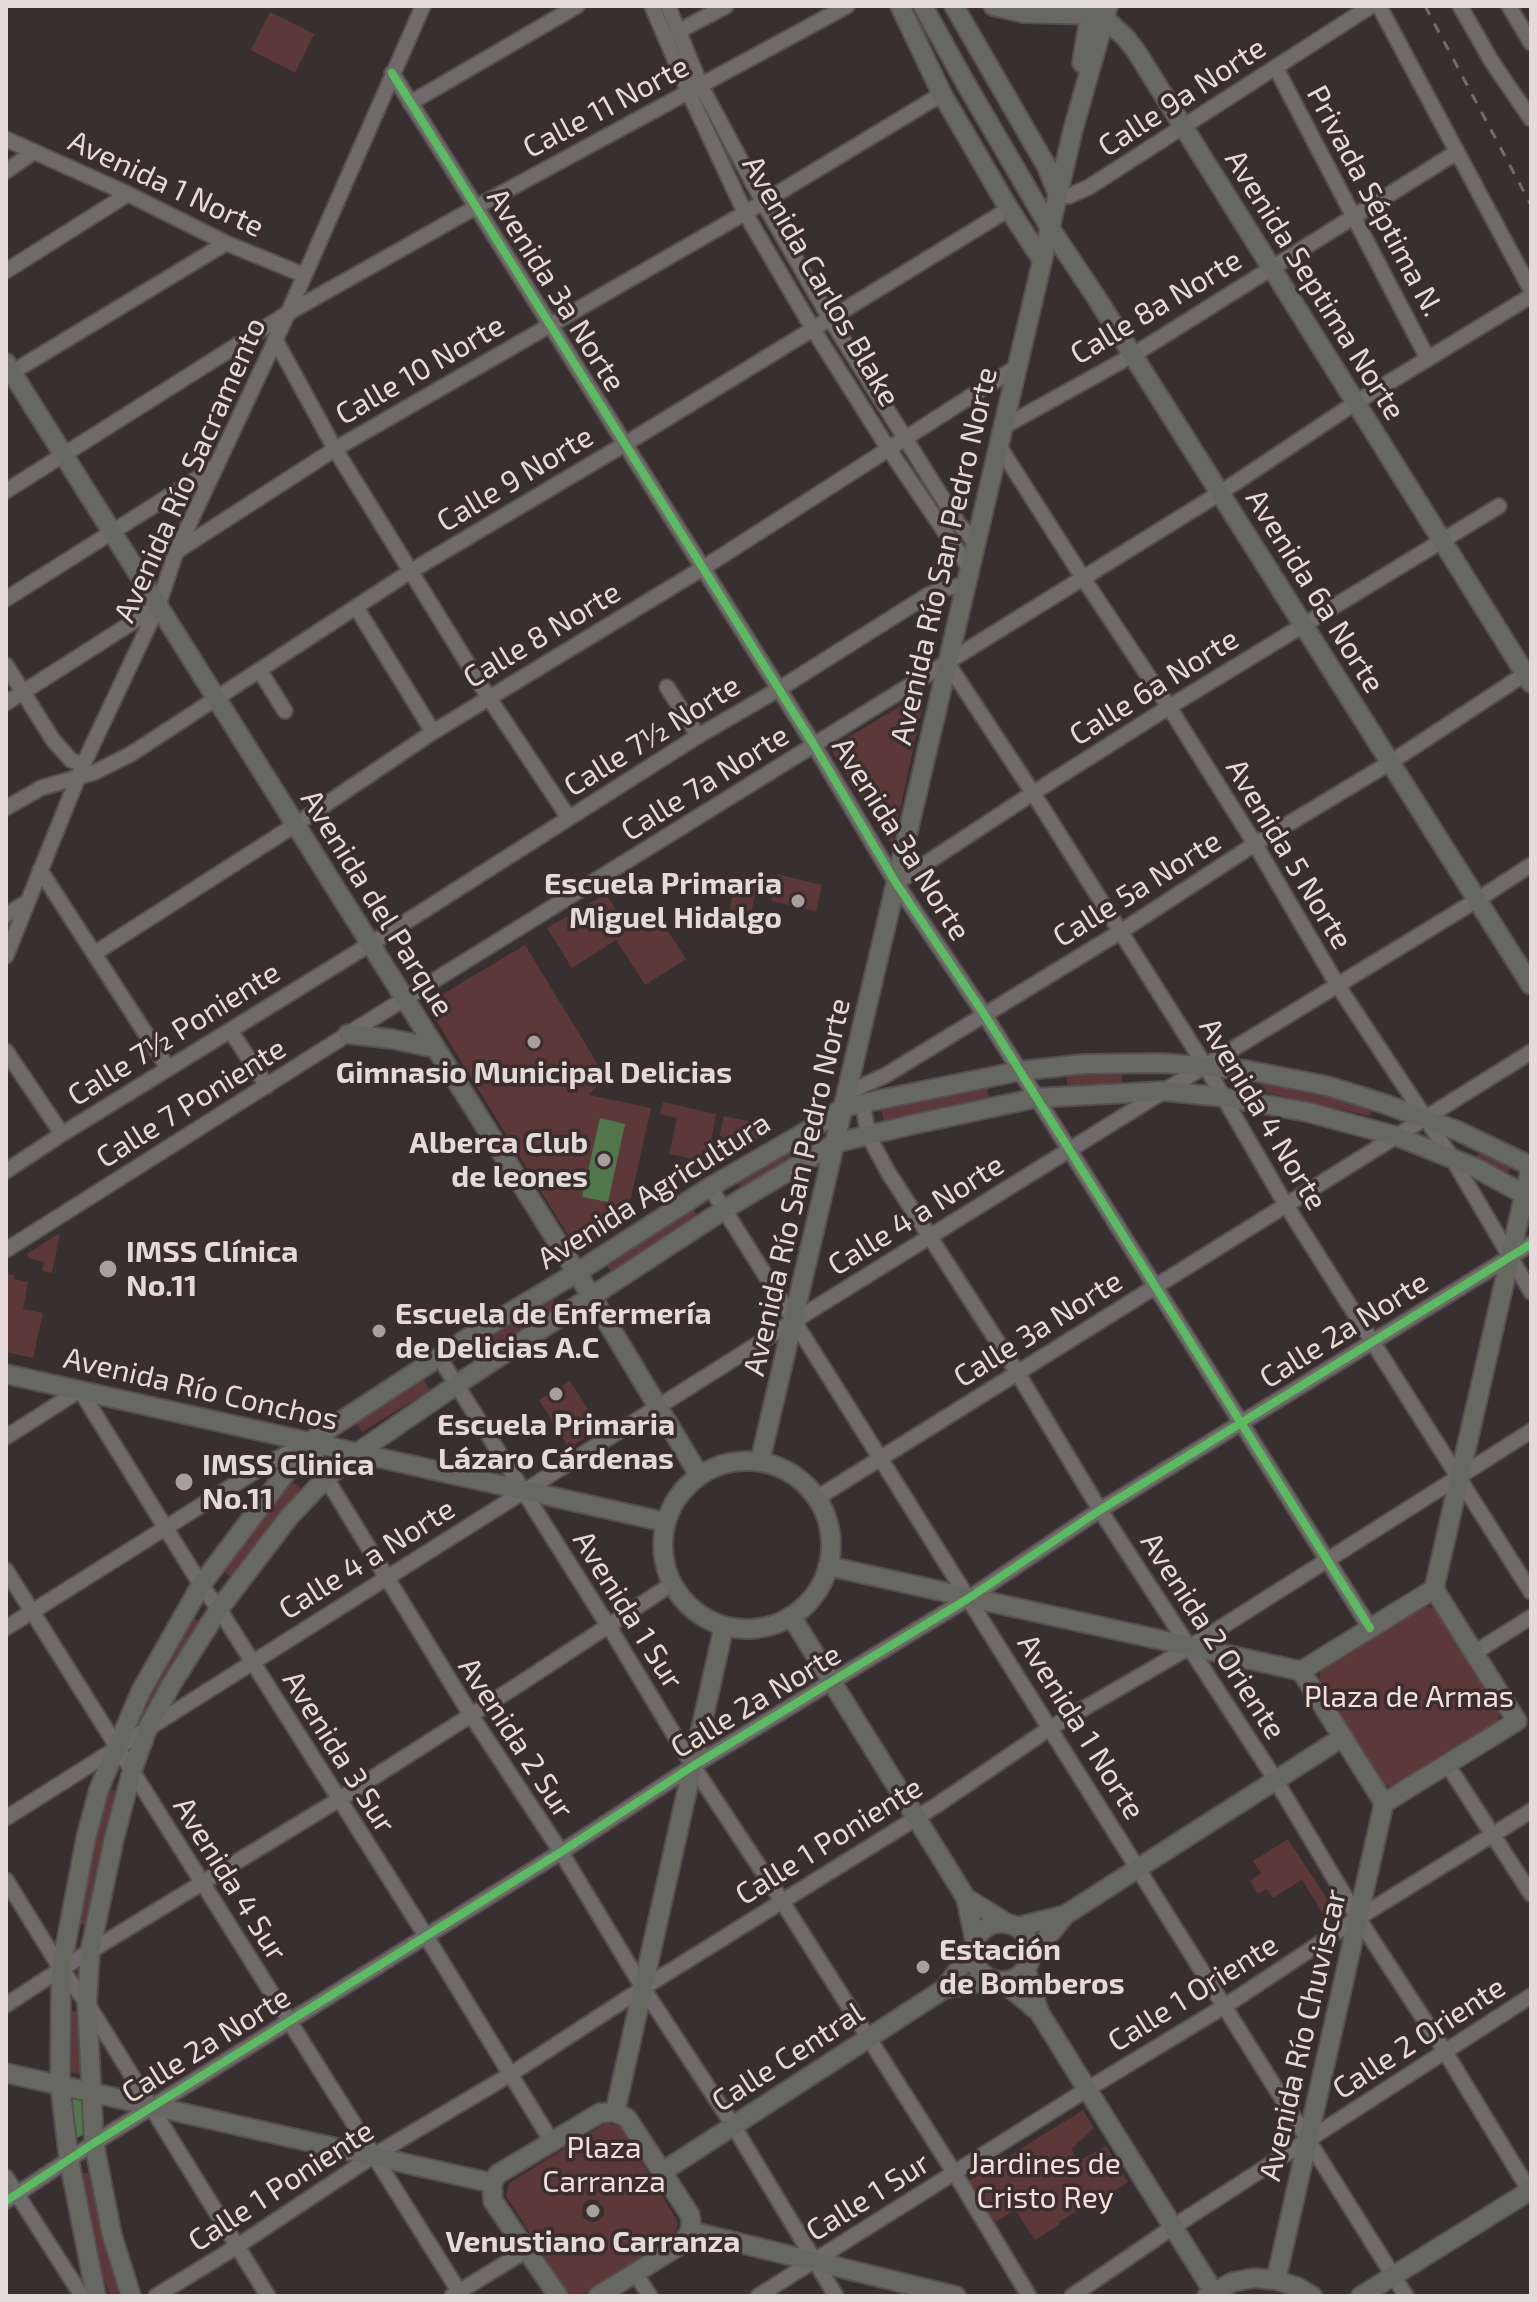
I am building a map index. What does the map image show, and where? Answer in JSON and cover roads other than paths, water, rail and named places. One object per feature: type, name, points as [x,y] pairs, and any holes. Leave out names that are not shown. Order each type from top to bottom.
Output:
[{"type":"main road","points":[[900,6],[942,94],[1042,260]]},
{"type":"main road","name":"Avenida 6a Norte","points":[[923,6],[1050,228],[1531,985]]},
{"type":"main road","points":[[954,6],[1047,167],[1057,195]]},
{"type":"main road","points":[[993,6],[1023,13],[1098,10]]},
{"type":"main road","name":"Avenida Río San Pedro Norte","points":[[760,1461],[835,1143],[851,1102],[896,883],[1073,130],[1098,10]]},
{"type":"main road","name":"Avenida Septima Norte","points":[[1098,10],[1136,51],[1529,676]]},
{"type":"main road","name":"Avenida del Parque","points":[[8,371],[64,455],[592,1297],[699,1475]]},
{"type":"main road","points":[[348,1034],[435,1048]]},
{"type":"main road","name":"Avenida Agricultura","points":[[96,2296],[69,2160],[60,2085],[61,1969],[86,1838],[99,1789],[141,1691],[201,1585],[309,1442],[710,1187],[821,1123],[851,1102],[1020,1071],[1084,1064],[1163,1063],[1246,1070],[1328,1086],[1424,1118],[1531,1166]]},
{"type":"main road","name":"Avenida Agricultura","points":[[131,2296],[112,2235],[94,2143],[87,2003],[90,1952],[132,1771],[148,1727],[219,1609],[289,1517],[326,1478],[357,1453],[725,1209],[835,1143],[1036,1098],[1164,1091],[1222,1097],[1307,1112],[1396,1136],[1497,1178],[1528,1196]]},
{"type":"main road","points":[[1301,1671],[1384,1803],[1447,1764],[1524,1723],[1474,1653],[1434,1589],[1510,1257],[1528,1196],[1531,1166]]},
{"type":"main road","name":"Avenida Río Conchos","points":[[6,1374],[665,1522]]},
{"type":"main road","points":[[760,1461],[782,1468],[802,1481],[817,1498],[827,1520],[831,1543],[828,1566],[820,1586],[808,1603],[791,1616],[770,1625],[747,1629],[724,1626],[694,1610],[672,1584],[663,1554],[665,1522],[684,1488],[699,1475],[718,1465],[760,1461]]},
{"type":"main road","points":[[828,1566],[1301,1671],[1434,1589]]},
{"type":"main road","points":[[791,1616],[966,1898],[978,1969],[1039,2012]]},
{"type":"main road","points":[[615,2112],[724,1626]]},
{"type":"main road","points":[[944,1989],[1012,1980],[1029,1963],[1065,1915],[1343,1737]]},
{"type":"main road","name":"Avenida Río Chuviscar","points":[[1276,2280],[1384,1803]]},
{"type":"main road","points":[[966,1898],[1012,1925],[1029,1939],[1029,1963],[1039,2012],[1173,2227],[1210,2294],[1233,2282],[1254,2278],[1276,2280],[1312,2296]]},
{"type":"main road","points":[[944,1989],[985,1929],[1000,1923],[1012,1925],[1065,1915]]},
{"type":"main road","name":"Calle Central","points":[[662,2172],[944,1989]]},
{"type":"main road","points":[[6,2073],[492,2183]]},
{"type":"main road","points":[[558,2296],[493,2201],[492,2183],[498,2174],[600,2113],[615,2112],[627,2118],[690,2215],[690,2231],[682,2244],[598,2296]]},
{"type":"main road","points":[[1361,2296],[1531,2191]]},
{"type":"main road","points":[[690,2231],[956,2296]]},
{"type":"street","name":"Avenida Río Sacramento","points":[[6,956],[81,771],[158,606],[176,552],[288,313],[423,6]]},
{"type":"street","points":[[410,103],[577,6]]},
{"type":"street","name":"Avenida Carlos Blake","points":[[652,6],[695,89],[830,319],[958,523],[976,543]]},
{"type":"street","name":"Avenida Carlos Blake","points":[[668,6],[695,89],[745,213],[813,329],[968,576]]},
{"type":"street","points":[[677,32],[726,6]]},
{"type":"street","name":"Calle 11 Norte","points":[[6,491],[288,313],[476,207],[847,6]]},
{"type":"street","name":"Calle 9a Norte","points":[[1057,195],[1069,196],[1089,187],[1371,6]]},
{"type":"street","points":[[1379,6],[1531,290]]},
{"type":"street","points":[[1460,6],[1492,62],[1531,119]]},
{"type":"street","points":[[1509,6],[1531,43]]},
{"type":"street","name":"Privada Séptima N.","points":[[1276,68],[1428,359]]},
{"type":"street","name":"Avenida 3a Norte","points":[[392,73],[814,745],[896,883],[984,1014],[1370,1628]]},
{"type":"street","name":"Calle 10 Norte","points":[[176,552],[335,449],[745,213],[942,94]]},
{"type":"street","name":"Avenida 1 Norte","points":[[6,139],[128,194],[226,243],[304,275]]},
{"type":"street","points":[[6,171],[34,152]]},
{"type":"street","name":"Calle 8a Norte","points":[[1003,427],[1133,355],[1457,152]]},
{"type":"street","points":[[6,271],[128,194]]},
{"type":"street","name":"Calle 9 Norte","points":[[6,808],[41,788],[81,771],[95,772],[131,754],[411,571],[1009,209]]},
{"type":"street","points":[[8,371],[226,243]]},
{"type":"street","name":"Calle 7a Norte","points":[[405,1000],[948,664],[1220,493],[1355,403],[1531,296]]},
{"type":"street","points":[[275,339],[335,449],[489,698],[569,818]]},
{"type":"street","name":"Calle 8 Norte","points":[[95,953],[433,732],[703,568],[1018,366]]},
{"type":"street","name":"Avenida 5 Norte","points":[[999,446],[1169,707],[1255,844],[1338,986],[1452,1158],[1531,1292]]},
{"type":"street","points":[[6,599],[215,467]]},
{"type":"street","name":"Calle 6a Norte","points":[[896,883],[1169,707],[1499,506]]},
{"type":"street","name":"Calle 7½ Norte","points":[[370,944],[698,736],[928,595],[968,576]]},
{"type":"street","points":[[6,703],[158,606]]},
{"type":"street","points":[[356,607],[433,732]]},
{"type":"street","name":"Avenida 4 Norte","points":[[948,664],[1206,1067],[1286,1205],[1531,1592]]},
{"type":"street","points":[[6,665],[63,753],[81,771]]},
{"type":"street","points":[[260,671],[285,711]]},
{"type":"street","name":"Calle 5a Norte","points":[[851,1102],[886,1075],[1529,676]]},
{"type":"street","points":[[667,687],[698,736]]},
{"type":"street","name":"Calle 4 a Norte","points":[[6,1818],[794,1321],[1531,865]]},
{"type":"street","points":[[40,870],[168,1068]]},
{"type":"street","points":[[6,915],[27,902]]},
{"type":"street","name":"Calle 7½ Poniente","points":[[6,1171],[370,944]]},
{"type":"street","name":"Calle 7 Poniente","points":[[6,1250],[405,1000]]},
{"type":"street","points":[[230,1030],[267,1086]]},
{"type":"street","points":[[6,1051],[62,1134]]},
{"type":"street","name":"Calle 3a Norte","points":[[817,1498],[1531,1052]]},
{"type":"street","name":"Avenida 2 Oriente","points":[[851,1102],[888,1172],[1017,1372],[1100,1510],[1275,1779],[1358,1918],[1531,2191]]},
{"type":"street","name":"Avenida 1 Norte","points":[[710,1187],[1406,2296]]},
{"type":"street","name":"Calle 2a Norte","points":[[11,2197],[693,1766],[969,1598],[1100,1510],[1531,1244]]},
{"type":"street","name":"Avenida 1 Sur","points":[[439,1357],[693,1766],[781,1900],[1029,2296]]},
{"type":"street","points":[[6,1437],[80,1390]]},
{"type":"street","name":"Avenida 3 Sur","points":[[80,1390],[426,1936],[552,2142]]},
{"type":"street","name":"Calle 1 Poniente","points":[[156,2296],[373,2156],[511,2074],[781,1900],[916,1818],[1050,1728],[1190,1647],[1531,1431]]},
{"type":"street","points":[[6,1628],[267,1464],[309,1442]]},
{"type":"street","name":"Avenida 2 Sur","points":[[309,1442],[326,1478],[471,1715],[733,2125],[836,2296]]},
{"type":"street","name":"Avenida 4 Sur","points":[[6,1570],[458,2294]]},
{"type":"street","points":[[6,2005],[338,1800],[672,1584]]},
{"type":"street","points":[[1474,1653],[1531,1617]]},
{"type":"street","points":[[1447,1764],[1531,1894]]},
{"type":"street","name":"Calle 1 Oriente","points":[[1086,2090],[1225,2006],[1358,1918],[1531,1811]]},
{"type":"street","points":[[6,1880],[61,1969],[87,2003],[268,2296]]},
{"type":"street","name":"Calle 2 Oriente","points":[[1072,2296],[1173,2227],[1531,1996]]},
{"type":"street","name":"Calle 1 Sur","points":[[758,2296],[1086,2090]]},
{"type":"street","points":[[6,2177],[11,2197],[82,2296]]},
{"type":"street","points":[[458,2294],[527,2250]]},
{"type":"street","points":[[635,2273],[650,2296]]},
{"type":"railway","points":[[1425,6],[1531,205]]},
{"type":"place","name":"Escuela Primaria Miguel Hidalgo","points":[[798,901]]},
{"type":"place","name":"Gimnasio Municipal Delicias","points":[[534,1042]]},
{"type":"place","name":"Alberca Club de leones","points":[[604,1160]]},
{"type":"place","name":"IMSS Clínica No.11","points":[[108,1269]]},
{"type":"place","name":"Escuela de Enfermería de Delicias A.C","points":[[379,1331]]},
{"type":"place","name":"Escuela Primaria Lázaro Cárdenas","points":[[556,1394]]},
{"type":"place","name":"IMSS Clinica No.11","points":[[184,1482]]},
{"type":"place","name":"Estación de Bomberos","points":[[923,1967]]},
{"type":"place","name":"Venustiano Carranza","points":[[593,2211]]},
{"type":"park label","name":"Plaza de Armas","points":[[1409,1697]]},
{"type":"park label","name":"Plaza Carranza","points":[[604,2165]]},
{"type":"park label","name":"Jardines de Cristo Rey","points":[[1045,2181]]}]
